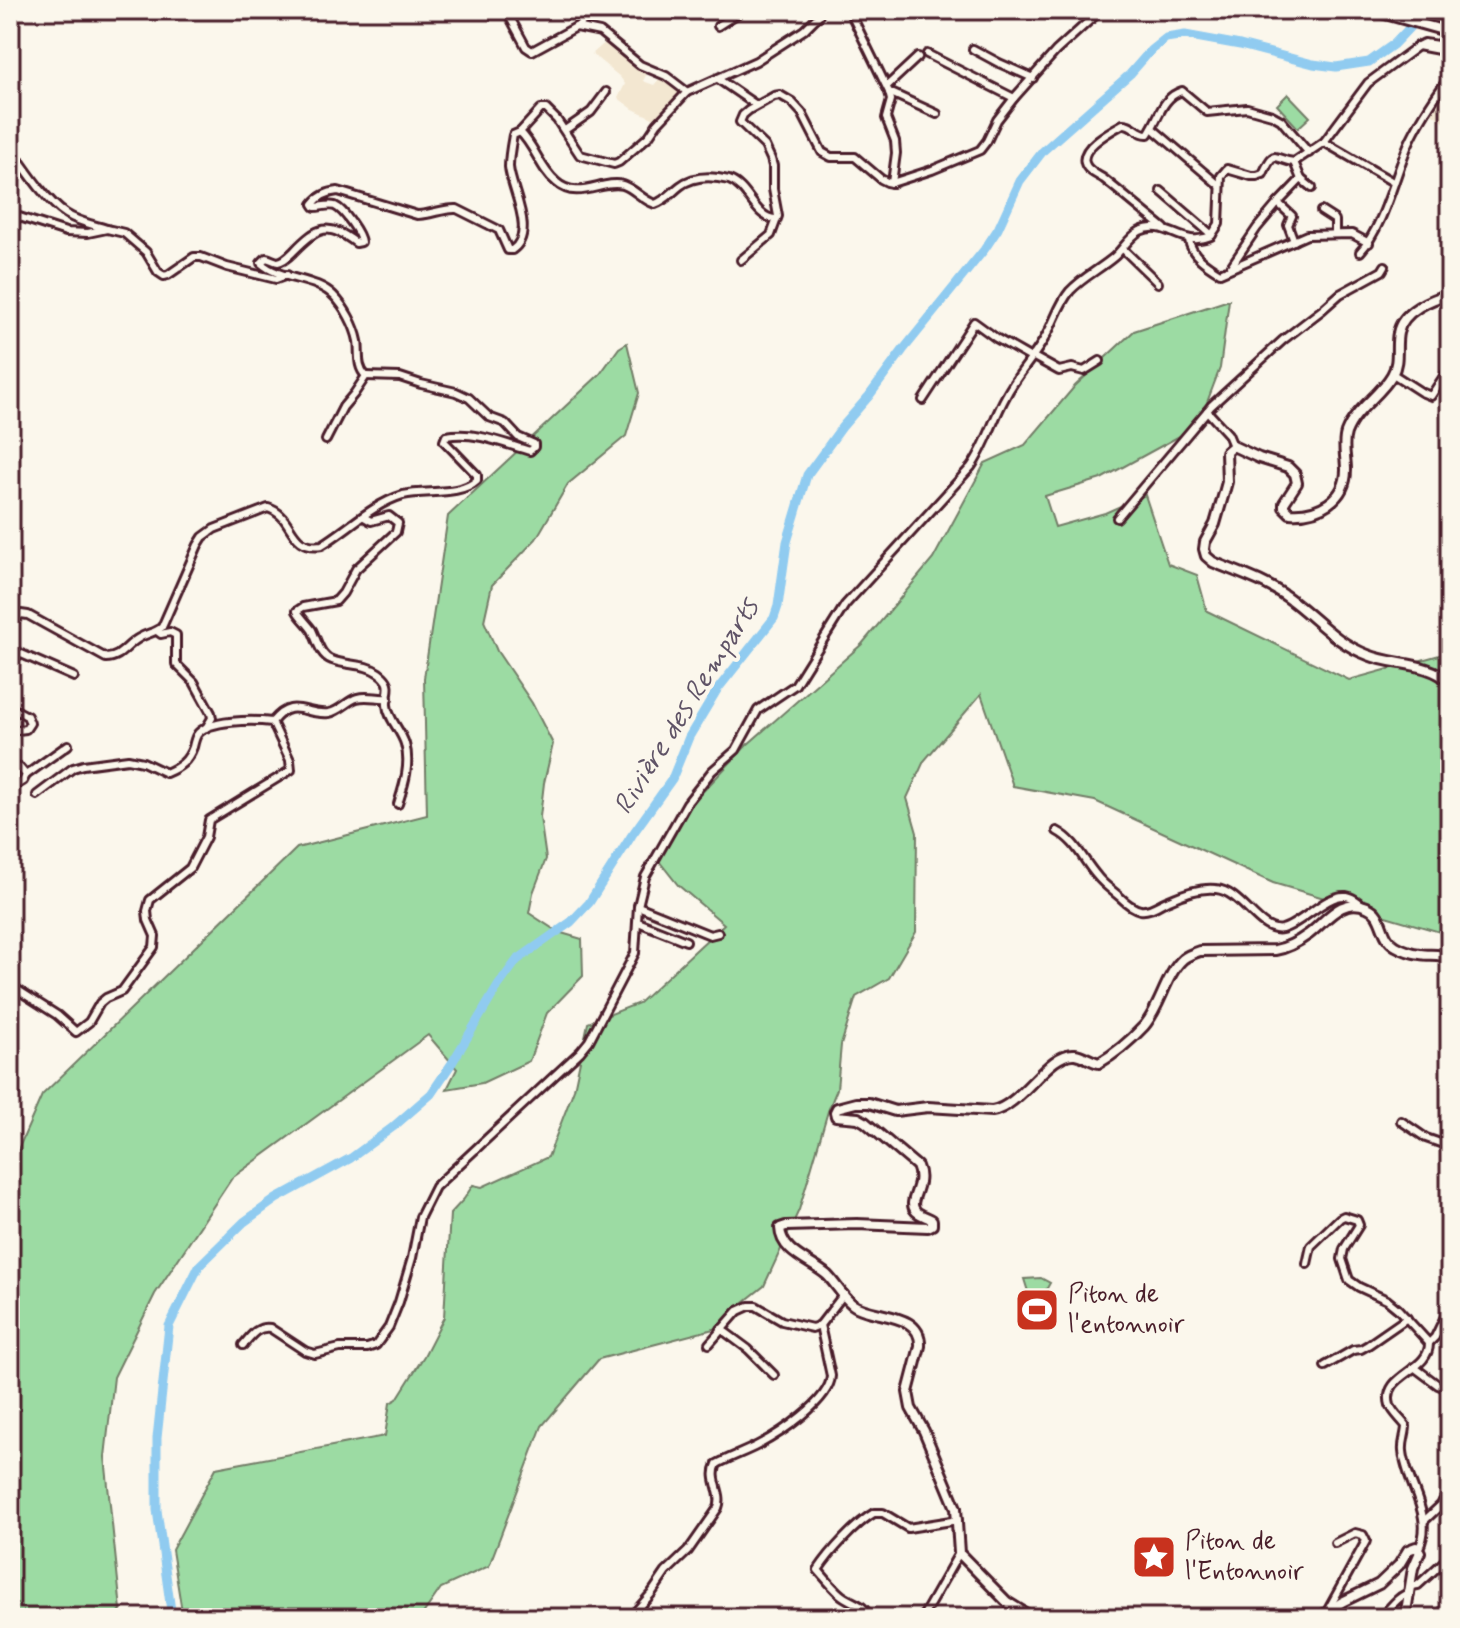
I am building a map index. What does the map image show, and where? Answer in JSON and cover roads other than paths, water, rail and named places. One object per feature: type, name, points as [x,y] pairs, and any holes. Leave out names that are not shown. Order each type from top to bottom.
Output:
[{"type":"main road","points":[[1371,10],[1449,33]]},
{"type":"main road","points":[[1450,294],[1423,305],[1404,319],[1398,333],[1393,374],[1356,416],[1344,438],[1345,480],[1342,491],[1329,504],[1290,513],[1284,503],[1297,483],[1295,474],[1288,467],[1233,446],[1226,452],[1227,482],[1223,500],[1204,549],[1213,562],[1286,596],[1330,634],[1360,652],[1371,657],[1415,664],[1434,671],[1450,682]]},
{"type":"main road","points":[[1033,1618],[1007,1602],[959,1553],[956,1508],[909,1400],[908,1392],[921,1338],[917,1330],[902,1321],[852,1304],[827,1275],[800,1258],[781,1237],[780,1228],[786,1226],[932,1225],[932,1220],[915,1211],[913,1206],[921,1181],[917,1166],[865,1122],[858,1118],[836,1116],[837,1108],[869,1103],[895,1111],[928,1107],[1001,1110],[1065,1056],[1075,1054],[1099,1063],[1108,1058],[1144,1026],[1175,969],[1190,954],[1285,948],[1308,934],[1338,908],[1350,903],[1369,907],[1377,913],[1385,935],[1396,946],[1410,952],[1450,959]]},
{"type":"main road","points":[[1322,1615],[1379,1584],[1399,1565],[1408,1550],[1419,1548],[1405,1618]]},
{"type":"street","points":[[506,10],[526,47],[532,51],[576,27],[598,10]]},
{"type":"street","points":[[718,26],[743,10]]},
{"type":"street","points":[[849,10],[891,100],[886,118],[895,141],[892,183]]},
{"type":"street","points":[[741,260],[771,235],[778,216],[771,159],[765,146],[740,122],[743,115],[756,105],[774,96],[786,98],[806,118],[822,152],[831,157],[855,157],[881,179],[892,183],[947,165],[980,150],[1014,98],[1056,51],[1101,10]]},
{"type":"street","points":[[10,625],[21,614],[28,615],[106,658],[113,658],[139,637],[162,627],[198,545],[214,529],[268,508],[283,516],[295,538],[312,547],[322,545],[379,506],[403,495],[474,484],[477,475],[444,441],[446,436],[456,434],[492,438],[530,451],[534,444],[518,437],[505,423],[489,417],[469,398],[456,392],[400,377],[366,376],[359,366],[358,340],[350,320],[332,294],[261,263],[266,258],[277,262],[286,259],[308,237],[323,230],[337,230],[356,243],[361,242],[357,230],[335,206],[315,207],[313,204],[331,191],[417,215],[457,209],[499,230],[508,250],[516,247],[523,232],[509,167],[513,135],[520,132],[541,109],[546,109],[557,120],[580,155],[614,164],[649,136],[687,92],[756,61],[804,30],[819,15]]},
{"type":"street","points":[[576,27],[600,32],[640,65],[666,76],[687,92]]},
{"type":"street","points":[[1309,153],[1276,116],[1240,108],[1207,112],[1182,91],[1164,103],[1148,134],[1128,124],[1120,125],[1093,144],[1085,157],[1085,165],[1166,229],[1189,240],[1204,239],[1212,235],[1219,224],[1221,176],[1227,169],[1257,176],[1263,174],[1272,157],[1290,163],[1309,153],[1324,142],[1364,87],[1418,46],[1424,43],[1438,45],[1449,33]]},
{"type":"street","points":[[973,49],[1033,78]]},
{"type":"street","points":[[927,54],[1014,98]]},
{"type":"street","points":[[888,89],[918,57]]},
{"type":"street","points":[[1360,252],[1369,243],[1418,124],[1450,76]]},
{"type":"street","points":[[718,79],[756,105]]},
{"type":"street","points":[[888,89],[937,114]]},
{"type":"street","points":[[565,130],[591,112],[606,92]]},
{"type":"street","points":[[1152,128],[1220,186]]},
{"type":"street","points":[[520,132],[546,171],[561,186],[585,190],[623,185],[655,204],[690,180],[701,177],[723,179],[735,183],[766,217],[775,219]]},
{"type":"street","points":[[1324,142],[1393,182]]},
{"type":"street","points":[[10,147],[64,213],[124,233],[146,252],[164,276],[194,257],[276,279],[287,275]]},
{"type":"street","points":[[1294,162],[1301,179],[1312,188]]},
{"type":"street","points":[[1229,269],[1257,228],[1301,179]]},
{"type":"street","points":[[1161,191],[1212,235]]},
{"type":"street","points":[[1278,203],[1292,216],[1288,225],[1294,241]]},
{"type":"street","points":[[1321,211],[1335,220],[1335,233]]},
{"type":"street","points":[[10,214],[66,232],[88,233],[107,229]]},
{"type":"street","points":[[243,1345],[264,1327],[315,1354],[376,1345],[389,1327],[399,1302],[420,1217],[435,1187],[589,1041],[635,953],[638,906],[645,877],[687,803],[712,771],[736,750],[758,710],[795,685],[845,605],[971,467],[979,456],[1005,396],[1047,334],[1062,302],[1071,291],[1141,231],[1166,229]]},
{"type":"street","points":[[1189,240],[1191,250],[1220,273],[1307,235],[1357,235],[1369,243]]},
{"type":"street","points":[[1123,249],[1158,283]]},
{"type":"street","points":[[1117,518],[1222,395],[1344,291],[1382,271],[1385,266]]},
{"type":"street","points":[[923,400],[974,322],[996,338],[1059,371],[1072,368],[1084,371],[1100,361]]},
{"type":"street","points":[[1393,374],[1412,388],[1431,396],[1450,367]]},
{"type":"street","points":[[326,440],[343,407],[366,376]]},
{"type":"street","points":[[1207,411],[1228,434],[1233,446]]},
{"type":"street","points":[[364,517],[371,521],[389,516],[396,520],[398,528],[382,547],[356,569],[336,601],[299,608],[297,611],[326,657],[377,671],[390,686],[387,702],[405,744],[406,756],[406,778],[398,804]]},
{"type":"street","points":[[157,631],[176,635],[176,664],[194,682],[211,713],[212,718],[206,728]]},
{"type":"street","points":[[10,649],[74,677]]},
{"type":"street","points":[[37,795],[73,768],[83,765],[128,759],[166,773],[187,759],[201,730],[227,722],[272,722],[287,710],[328,713],[356,698],[388,698]]},
{"type":"street","points":[[10,707],[30,719],[26,729],[10,731]]},
{"type":"street","points":[[10,985],[57,1015],[76,1032],[89,1022],[100,1003],[122,991],[155,943],[148,920],[150,900],[190,868],[206,837],[209,820],[291,770],[290,760],[272,722]]},
{"type":"street","points":[[10,789],[68,745]]},
{"type":"street","points":[[10,766],[20,768],[26,775]]},
{"type":"street","points":[[1057,831],[1077,847],[1098,878],[1126,903],[1139,910],[1147,910],[1199,890],[1217,889],[1240,901],[1267,928],[1273,930],[1296,924],[1344,895],[1362,905]]},
{"type":"street","points":[[638,906],[710,935],[718,933]]},
{"type":"street","points":[[638,922],[686,941]]},
{"type":"street","points":[[1401,1121],[1450,1149]]},
{"type":"street","points":[[1307,1264],[1313,1243],[1340,1218],[1344,1216],[1357,1220],[1359,1225],[1344,1249],[1342,1259],[1349,1280],[1387,1300],[1429,1343],[1426,1357],[1394,1383],[1389,1402],[1406,1426],[1403,1451],[1406,1467],[1425,1520],[1419,1548]]},
{"type":"street","points":[[709,1344],[738,1311],[749,1306],[756,1306],[782,1321],[812,1328],[820,1325],[844,1294]]},
{"type":"street","points":[[1429,1343],[1450,1306]]},
{"type":"street","points":[[1325,1366],[1368,1345],[1407,1318]]},
{"type":"street","points":[[630,1618],[666,1572],[688,1551],[718,1508],[719,1496],[713,1476],[717,1464],[774,1436],[823,1395],[831,1376],[820,1325]]},
{"type":"street","points":[[721,1329],[748,1349],[774,1375]]},
{"type":"street","points":[[1414,1367],[1450,1390]]},
{"type":"street","points":[[1425,1520],[1441,1505],[1450,1486]]},
{"type":"street","points":[[868,1618],[866,1609],[842,1596],[818,1570],[823,1563],[874,1513],[883,1513],[908,1528],[958,1520]]},
{"type":"street","points":[[1322,1615],[1366,1541],[1363,1535],[1355,1533],[1335,1543]]},
{"type":"street","points":[[922,1618],[959,1553]]},
{"type":"street","points":[[1380,1618],[1400,1597],[1450,1556]]},
{"type":"waterway","points":[[10,14],[13,10]]},
{"type":"waterway","name":"Rivière des Remparts","points":[[172,1618],[157,1510],[157,1438],[169,1326],[199,1266],[244,1222],[276,1199],[351,1158],[431,1094],[517,960],[571,922],[589,903],[672,779],[689,737],[717,690],[774,618],[787,542],[807,475],[984,250],[998,229],[1020,181],[1043,151],[1166,38],[1185,35],[1336,67],[1369,62],[1394,44],[1423,10]]},
{"type":"place","name":"Piton de l'entonnoir","points":[[1037,1310]]},
{"type":"place","name":"Piton de l'Entonnoir","points":[[1154,1557]]}]
